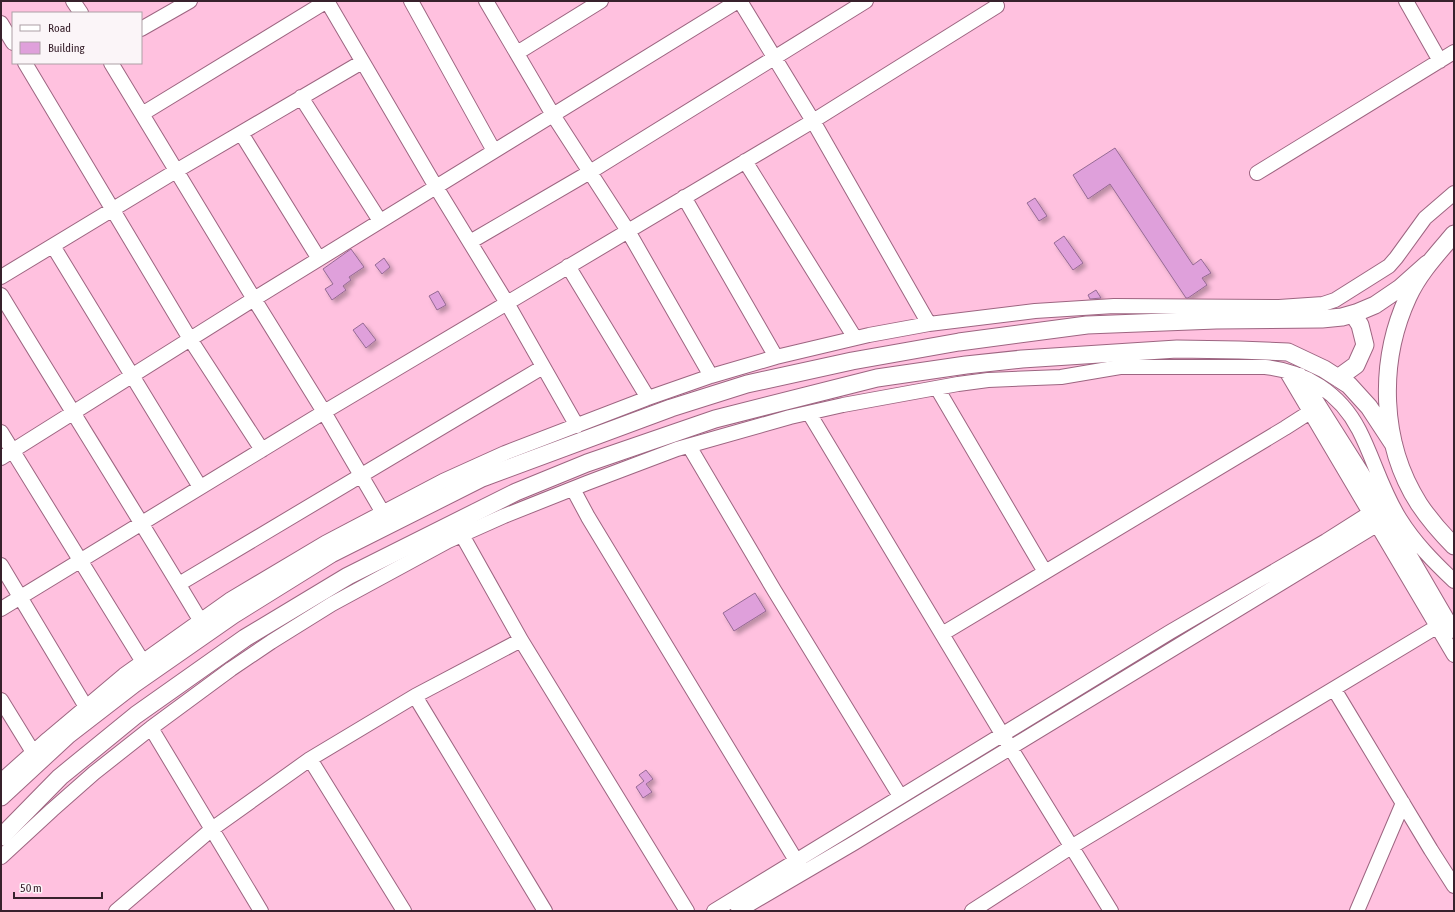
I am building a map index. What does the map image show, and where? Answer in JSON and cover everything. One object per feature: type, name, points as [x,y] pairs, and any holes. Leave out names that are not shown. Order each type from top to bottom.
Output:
[{"type":"main road","points":[[1,797],[68,735],[134,684],[233,615],[331,554],[482,478],[671,408],[747,384],[852,361],[967,341],[1087,325],[1216,320],[1322,319],[1342,317],[1375,305],[1400,288],[1427,264],[1454,234]]},
{"type":"main road","points":[[1427,264],[1408,297],[1395,332],[1388,370],[1388,408],[1394,445],[1404,475],[1419,503],[1437,529],[1454,546]]},
{"type":"main road","points":[[1338,378],[1356,365],[1365,345],[1360,325],[1353,314]]},
{"type":"main road","points":[[1,837],[60,777],[136,715],[245,638],[348,576],[516,492],[587,463],[715,419],[877,378],[966,364],[1177,349],[1288,352],[1324,369],[1349,385],[1369,407],[1394,445]]},
{"type":"street","points":[[73,1],[79,12]]},
{"type":"street","points":[[142,28],[190,1]]},
{"type":"street","points":[[142,114],[327,1],[436,187],[507,303],[577,426]]},
{"type":"street","points":[[411,1],[494,151]]},
{"type":"street","points":[[486,1],[553,115],[628,231],[711,376]]},
{"type":"street","points":[[517,53],[601,1]]},
{"type":"street","points":[[7,454],[380,221],[739,1],[813,121],[929,324]]},
{"type":"street","points":[[470,242],[590,172],[866,1]]},
{"type":"street","points":[[1406,1],[1440,61]]},
{"type":"street","points":[[1,609],[324,412],[813,121],[997,6]]},
{"type":"street","points":[[1,23],[12,41]]},
{"type":"street","points":[[1257,172],[1454,52]]},
{"type":"street","points":[[1,277],[112,209],[362,62]]},
{"type":"street","points":[[26,64],[190,339],[262,450]]},
{"type":"street","points":[[112,64],[324,412],[383,513]]},
{"type":"street","points":[[301,97],[380,221]]},
{"type":"street","points":[[241,133],[319,259]]},
{"type":"street","points":[[744,161],[855,338]]},
{"type":"street","points":[[1,781],[86,707],[143,662],[231,599],[313,550],[443,481],[506,453],[648,398],[711,376],[776,357],[855,338],[929,324],[1035,311],[1114,306],[1279,307],[1322,304],[1335,300],[1389,266],[1425,218],[1454,193]]},
{"type":"street","points":[[684,197],[776,357]]},
{"type":"street","points":[[53,246],[200,487]]},
{"type":"street","points":[[568,266],[648,398]]},
{"type":"street","points":[[1,295],[72,413],[142,522],[200,620]]},
{"type":"street","points":[[179,584],[543,367]]},
{"type":"street","points":[[1,857],[94,773],[151,728],[231,669],[332,604],[400,566],[504,516],[689,446],[843,405],[988,380],[1060,377],[1120,367],[1264,367],[1280,369],[1300,375],[1321,386],[1335,398],[1349,414],[1359,430],[1385,491],[1400,518],[1426,554],[1454,581]]},
{"type":"street","points":[[1286,371],[1310,412],[1454,630]]},
{"type":"street","points":[[1300,375],[1362,473],[1379,516],[1454,655]]},
{"type":"street","points":[[936,388],[1045,572]]},
{"type":"street","points":[[942,634],[1310,412]]},
{"type":"street","points":[[809,413],[1002,734],[1111,911]]},
{"type":"street","points":[[1,432],[7,454],[80,560],[143,662]]},
{"type":"street","points":[[689,446],[770,584],[900,796]]},
{"type":"street","points":[[573,489],[588,517],[804,872]]},
{"type":"street","points":[[714,911],[1170,632],[1277,570],[1379,516]]},
{"type":"street","points":[[738,911],[1010,747],[1379,516]]},
{"type":"street","points":[[462,535],[521,640],[687,911]]},
{"type":"street","points":[[1,565],[86,707]]},
{"type":"street","points":[[972,911],[1071,847],[1438,626]]},
{"type":"street","points":[[117,911],[212,829],[310,759],[415,696],[521,640]]},
{"type":"street","points":[[1334,689],[1402,803],[1454,886]]},
{"type":"street","points":[[415,696],[545,911]]},
{"type":"street","points":[[1,700],[33,752]]},
{"type":"street","points":[[151,728],[261,911]]},
{"type":"street","points":[[310,759],[404,911]]},
{"type":"street","points":[[1357,911],[1402,803]]},
{"type":"building","points":[[1115,148],[1193,265],[1201,259],[1211,273],[1202,278],[1207,285],[1188,298],[1186,298],[1110,184],[1088,199],[1073,175]]},
{"type":"building","points":[[1035,198],[1047,216],[1039,221],[1027,203]]},
{"type":"building","points":[[1064,236],[1083,263],[1073,270],[1054,243]]},
{"type":"building","points":[[351,249],[364,267],[349,277],[351,280],[343,286],[346,290],[332,300],[325,289],[333,284],[323,269]]},
{"type":"building","points":[[384,258],[390,267],[382,274],[375,265]]},
{"type":"building","points":[[1096,290],[1101,298],[1090,299],[1088,295]]},
{"type":"building","points":[[438,291],[446,305],[437,310],[429,296]]},
{"type":"building","points":[[363,323],[376,340],[366,348],[353,330]]},
{"type":"building","points":[[755,593],[766,611],[734,631],[723,613]]},
{"type":"building","points":[[646,770],[653,779],[646,784],[652,792],[643,798],[636,787],[644,781],[639,775]]}]
